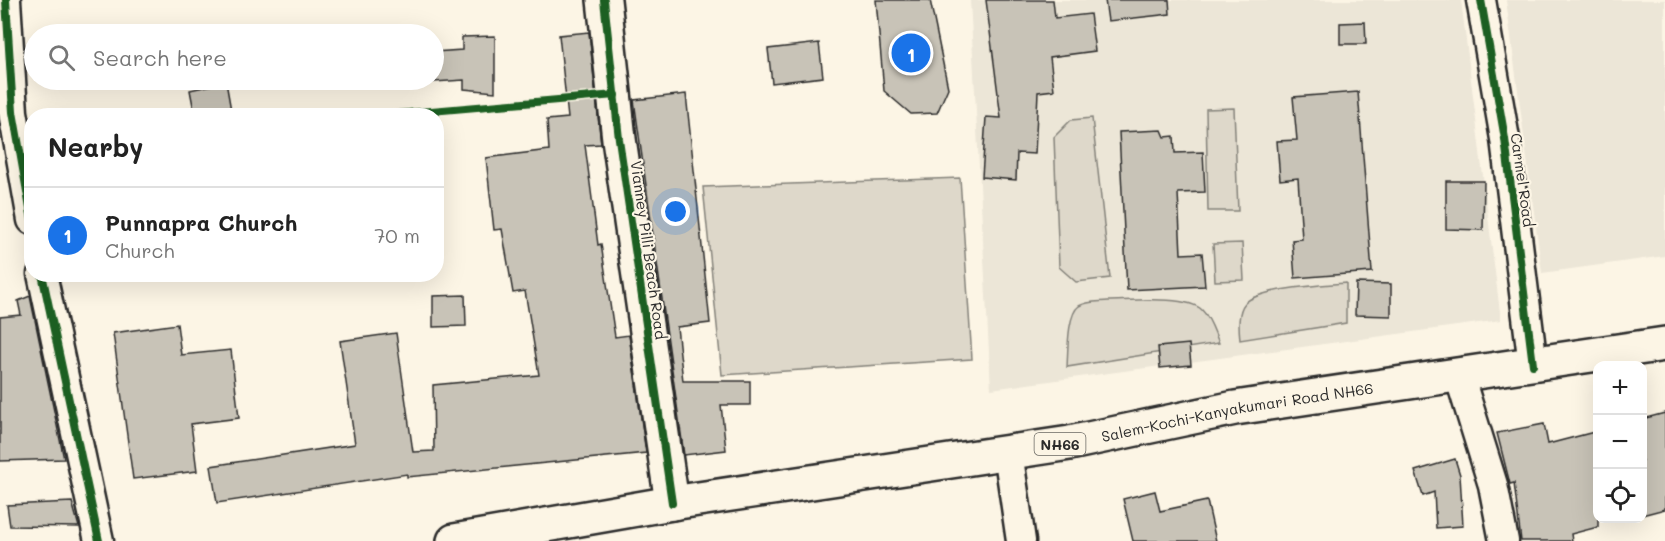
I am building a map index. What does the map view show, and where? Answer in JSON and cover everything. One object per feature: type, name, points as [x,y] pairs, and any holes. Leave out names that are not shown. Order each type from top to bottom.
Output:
[{"type":"main road","name":"Vianney Pilli Beach Road","points":[[604,0],[619,139],[672,503]]},
{"type":"main road","name":"Salem-Kochi-Kanyakumari Road NH66","points":[[454,541],[672,503],[1070,443],[1235,408],[1665,344]]},
{"type":"street","points":[[6,0],[13,112],[24,175]]},
{"type":"street","name":"Carmel Road","points":[[1481,0],[1505,139],[1533,365]]},
{"type":"street","points":[[44,282],[99,541]]},
{"type":"street","points":[[1459,375],[1493,485],[1504,541]]},
{"type":"street","points":[[1008,452],[1022,541]]},
{"type":"shaded area","points":[[970,0],[1461,0],[1501,320],[991,389]]},
{"type":"shaded area","points":[[1506,0],[1665,0],[1665,256],[1542,273]]},
{"type":"shaded area","points":[[1234,108],[1238,211],[1208,211],[1206,109]]},
{"type":"shaded area","points":[[1092,118],[1110,278],[1076,282],[1059,267],[1054,137],[1071,120]]},
{"type":"shaded area","points":[[960,178],[972,359],[722,375],[703,187]]},
{"type":"shaded area","points":[[1242,243],[1244,280],[1215,281],[1213,244]]},
{"type":"shaded area","points":[[1346,283],[1346,323],[1240,340],[1239,321],[1242,307],[1253,298],[1293,288]]},
{"type":"shaded area","points":[[1143,300],[1184,302],[1195,305],[1208,317],[1219,343],[1067,367],[1072,317],[1079,306],[1093,302]]},
{"type":"building","points":[[876,0],[930,0],[948,88],[937,113],[911,114],[884,91]]},
{"type":"building","points":[[986,0],[1053,0],[1055,18],[1090,14],[1095,51],[1050,57],[1054,90],[1038,92],[1035,154],[1017,153],[1016,180],[982,177],[986,117],[1001,118]]},
{"type":"building","points":[[1105,0],[1169,0],[1170,14],[1108,21]]},
{"type":"building","points":[[1365,22],[1366,44],[1340,44],[1340,23]]},
{"type":"building","points":[[589,32],[601,144],[585,145],[598,245],[601,244],[615,337],[629,335],[646,453],[407,477],[407,474],[217,503],[211,466],[355,444],[340,341],[396,333],[413,452],[434,451],[433,385],[539,375],[525,291],[513,293],[502,229],[494,230],[486,158],[549,150],[547,120],[568,118],[559,35]]},
{"type":"building","points":[[495,36],[495,92],[464,89],[464,80],[444,81],[444,51],[462,50],[462,37]]},
{"type":"building","points":[[819,43],[823,77],[772,83],[768,49]]},
{"type":"building","points":[[190,90],[227,90],[231,108],[193,108]]},
{"type":"building","points":[[1358,92],[1372,272],[1295,278],[1292,240],[1302,239],[1298,178],[1280,180],[1277,141],[1297,140],[1293,97]]},
{"type":"building","points":[[686,94],[710,323],[677,327],[683,381],[750,381],[750,405],[721,405],[726,450],[684,455],[634,100]]},
{"type":"building","points":[[1162,130],[1165,137],[1174,136],[1175,153],[1203,152],[1205,192],[1178,193],[1181,254],[1202,253],[1205,286],[1127,290],[1119,132]]},
{"type":"building","points":[[1446,181],[1484,181],[1483,230],[1446,229]]},
{"type":"building","points":[[1356,283],[1391,284],[1391,316],[1355,315]]},
{"type":"building","points":[[465,295],[466,326],[433,327],[433,296]]},
{"type":"building","points":[[30,296],[64,459],[0,461],[0,317],[21,315],[18,301]]},
{"type":"building","points":[[177,324],[181,355],[231,350],[239,418],[191,424],[197,471],[133,479],[113,333]]},
{"type":"building","points":[[1189,344],[1191,365],[1160,368],[1158,347]]},
{"type":"building","points":[[1665,413],[1665,509],[1647,514],[1647,469],[1647,418]]},
{"type":"building","points":[[1544,424],[1548,444],[1593,432],[1593,523],[1598,523],[1598,527],[1571,534],[1572,541],[1521,541],[1514,483],[1510,484],[1497,433]]},
{"type":"building","points":[[1455,459],[1460,475],[1463,526],[1436,528],[1434,492],[1423,496],[1415,471]]},
{"type":"building","points":[[1155,491],[1160,511],[1207,501],[1216,541],[1133,541],[1123,499]]},
{"type":"building","points":[[72,502],[79,527],[10,526],[7,505]]},
{"type":"cycle path","points":[[6,0],[13,112],[24,175]]},
{"type":"cycle path","points":[[604,0],[619,139],[672,503]]},
{"type":"cycle path","points":[[1481,0],[1505,139],[1533,365]]},
{"type":"cycle path","points":[[444,110],[615,95]]},
{"type":"cycle path","points":[[44,282],[99,541]]},
{"type":"place","name":"Punnapra Church","points":[[911,53]]}]
